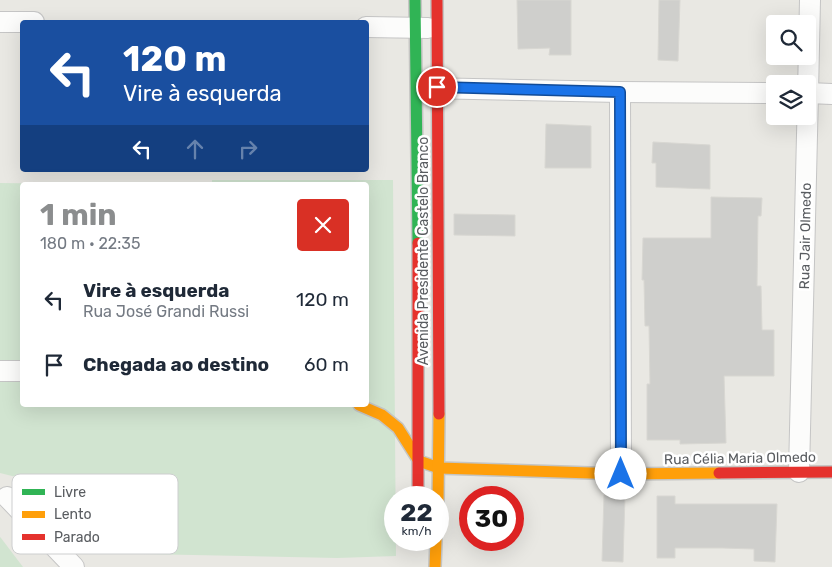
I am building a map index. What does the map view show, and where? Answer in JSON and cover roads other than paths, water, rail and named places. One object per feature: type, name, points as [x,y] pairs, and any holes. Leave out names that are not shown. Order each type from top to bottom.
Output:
[{"type":"street","name":"Avenida Presidente Castelo Branco","points":[[415,0],[418,486]]},
{"type":"street","name":"Avenida Presidente Castelo Branco","points":[[437,0],[438,486]]},
{"type":"street","name":"Rua Jair Olmedo","points":[[808,75],[810,0]]},
{"type":"street","points":[[0,22],[20,22]]},
{"type":"street","points":[[369,27],[438,28]]},
{"type":"street","points":[[415,88],[766,93]]},
{"type":"street","points":[[620,92],[621,474]]},
{"type":"street","points":[[816,93],[832,94]]},
{"type":"street","name":"Rua Jair Olmedo","points":[[799,472],[807,125]]},
{"type":"street","points":[[0,371],[20,371]]},
{"type":"street","points":[[364,407],[382,415],[398,428],[418,461]]},
{"type":"street","name":"Rua Célia Maria Olmedo","points":[[418,461],[439,468],[621,474],[832,472]]},
{"type":"street","points":[[7,497],[12,502]]},
{"type":"street","points":[[436,551],[436,567]]},
{"type":"street","points":[[62,554],[74,567]]}]
